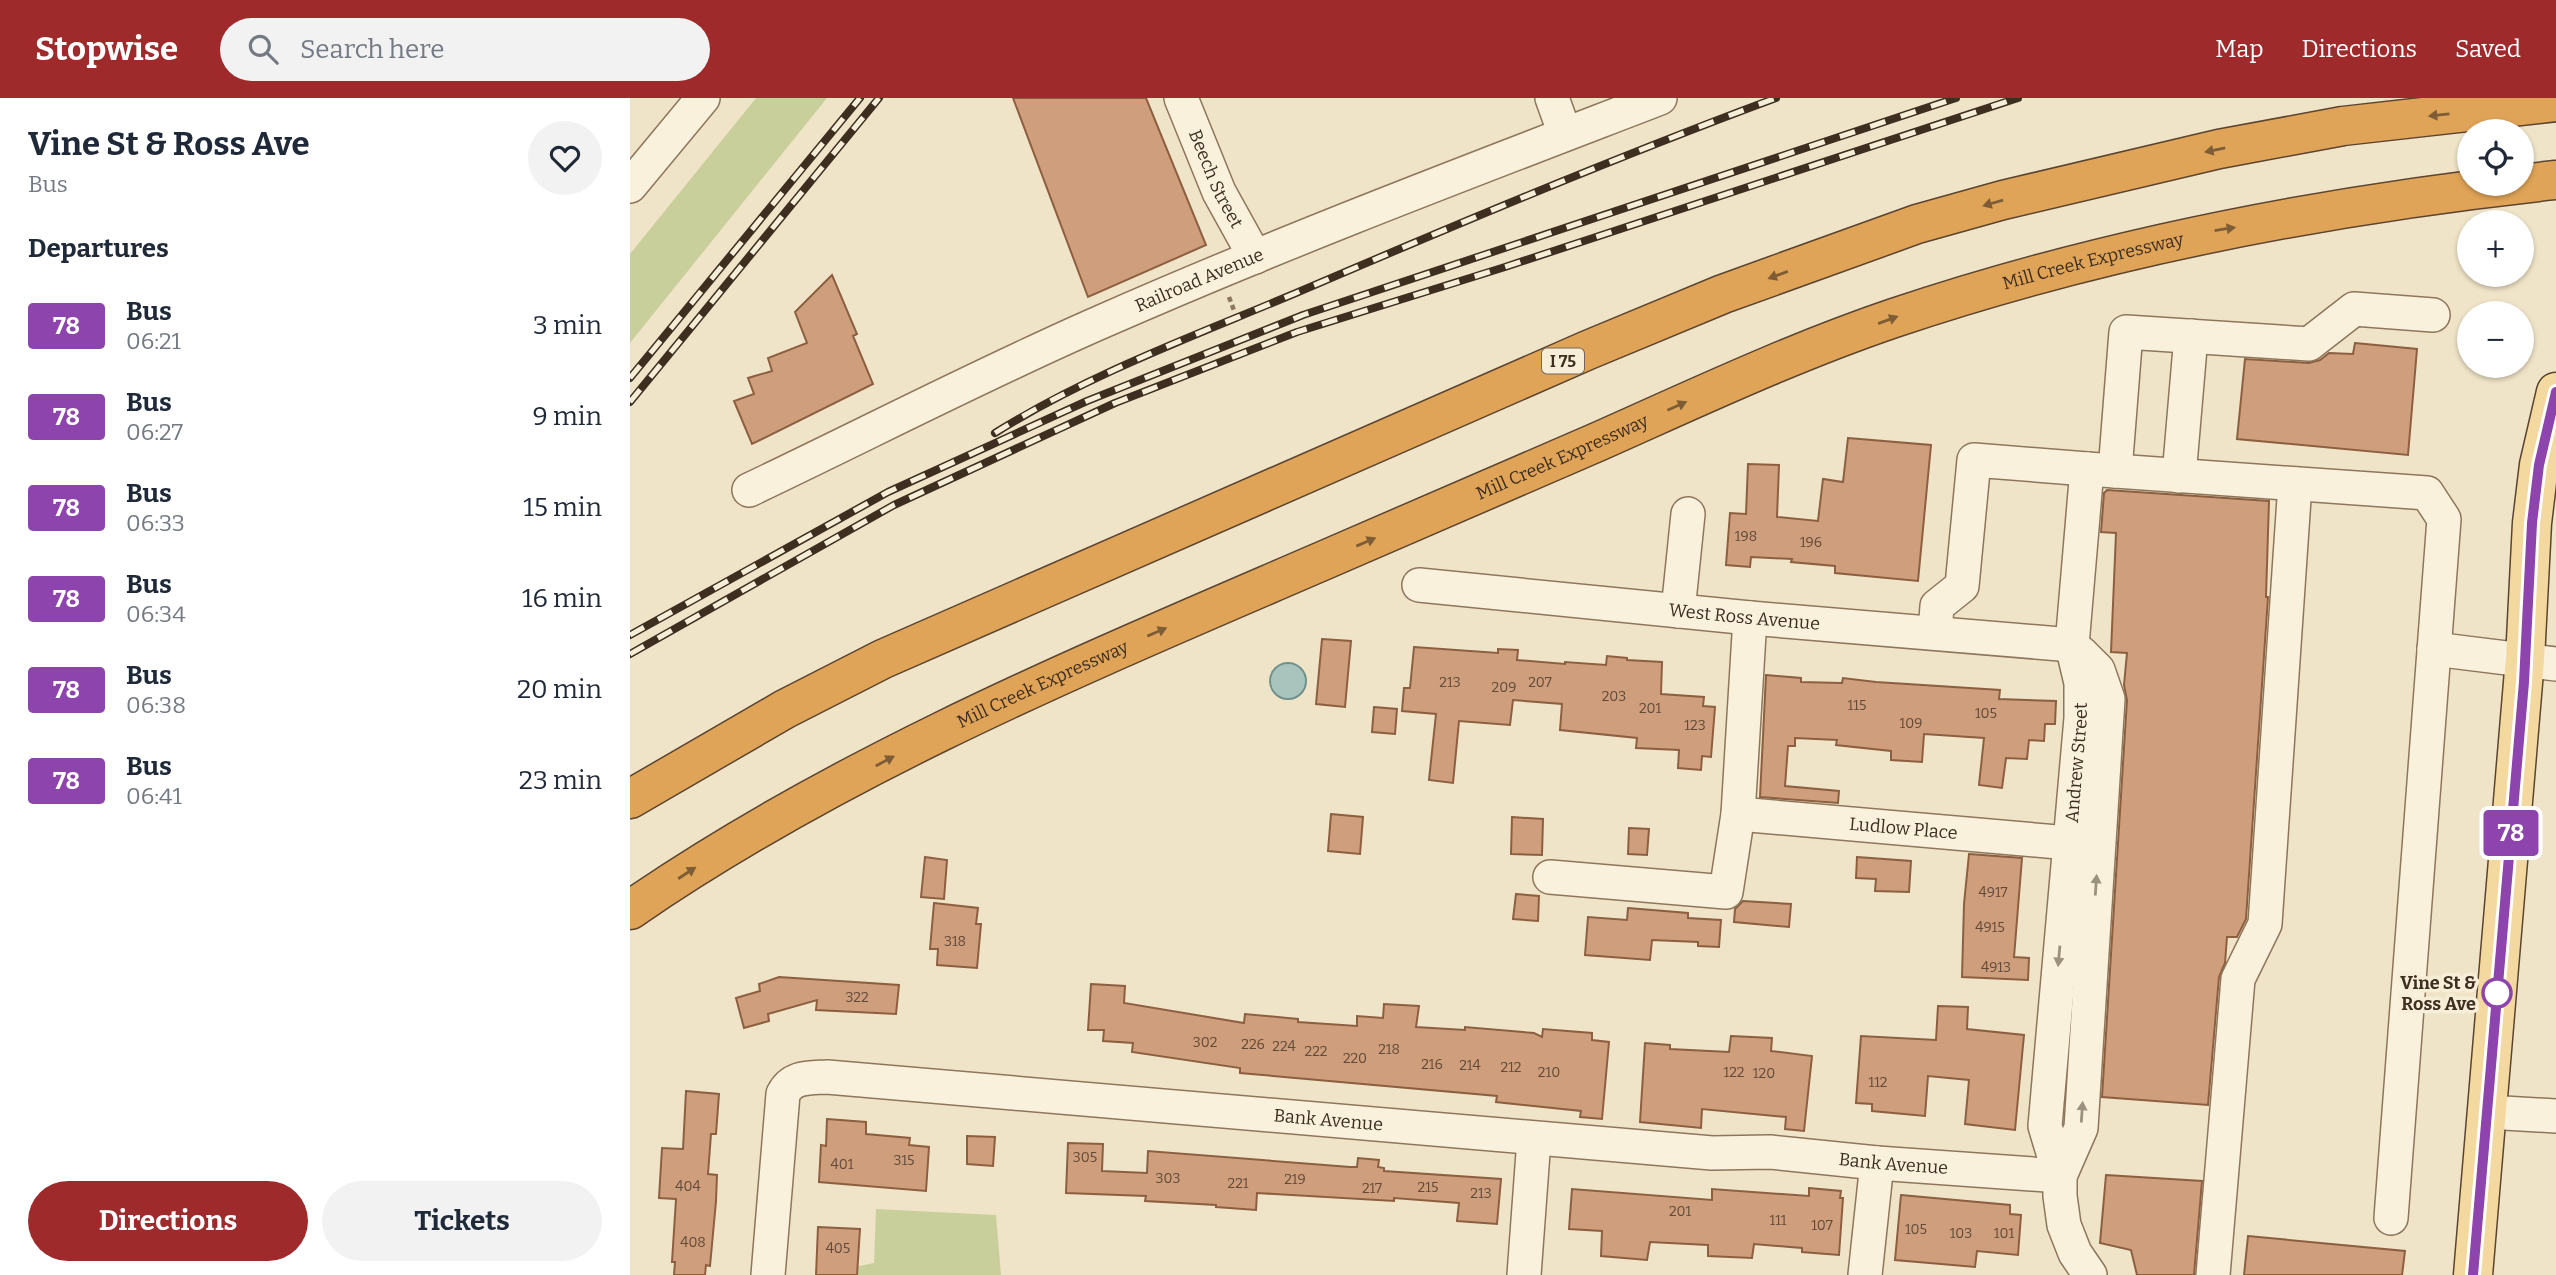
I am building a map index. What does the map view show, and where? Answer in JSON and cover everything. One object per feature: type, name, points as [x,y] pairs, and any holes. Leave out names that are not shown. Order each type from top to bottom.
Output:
[{"type":"highway","name":"I 75","points":[[630,799],[785,709],[883,659],[1006,603],[1588,350],[1723,295],[1917,224],[2003,200],[2218,149],[2343,126],[2556,102]]},
{"type":"highway","name":"Mill Creek Expressway","points":[[630,910],[733,843],[955,724],[1059,675],[1755,371],[1877,324],[2004,283],[2213,231],[2428,196],[2545,181]]},
{"type":"main road","points":[[2473,1275],[2487,1112],[2541,661],[2543,581],[2532,523],[2539,465],[2556,392]]},
{"type":"street","points":[[630,186],[703,98]]},
{"type":"street","name":"Beech Street","points":[[1181,98],[1219,192],[1255,257]]},
{"type":"street","points":[[1552,98],[1565,134]]},
{"type":"street","name":"Railroad Avenue","points":[[749,490],[897,416],[1077,333],[1255,257],[1660,98]]},
{"type":"street","points":[[2072,645],[2126,332],[2309,344],[2354,309],[2433,314]]},
{"type":"street","points":[[2179,476],[2191,336]]},
{"type":"street","points":[[1935,633],[1937,606],[1962,586],[1974,460],[2427,493],[2444,519],[2391,1218]]},
{"type":"street","points":[[2213,1275],[2238,979],[2265,924],[2295,484]]},
{"type":"street","points":[[1678,611],[1688,514]]},
{"type":"street","name":"West Ross Avenue","points":[[1419,585],[1750,618],[2072,645]]},
{"type":"street","points":[[1550,877],[1726,892],[1738,814],[1750,618]]},
{"type":"street","name":"Andrew Street","points":[[2060,1176],[2045,1126],[2081,718],[2081,683],[2072,645]]},
{"type":"street","name":"Andrew Street","points":[[2060,1176],[2081,1128],[2108,699],[2098,670],[2072,645]]},
{"type":"street","points":[[2434,649],[2541,661]]},
{"type":"street","name":"Ludlow Place","points":[[1738,814],[2069,843]]},
{"type":"street","name":"Bank Avenue","points":[[768,1275],[783,1094],[788,1086],[804,1078],[827,1077],[1712,1153],[1770,1152],[1877,1163],[2060,1176]]},
{"type":"street","points":[[2487,1112],[2556,1116]]},
{"type":"street","points":[[1524,1275],[1534,1139]]},
{"type":"street","points":[[1865,1275],[1877,1163]]},
{"type":"street","points":[[2060,1176],[2064,1225],[2075,1252],[2090,1275]]},
{"type":"green space","points":[[756,98],[827,98],[630,343],[630,254]]},
{"type":"green space","points":[[876,1209],[996,1215],[1001,1275],[817,1275],[874,1263]]},
{"type":"water","points":[[1288,663],[1301,668],[1306,681],[1301,694],[1288,699],[1275,694],[1270,681],[1275,668]]},
{"type":"building","points":[[1013,98],[1146,98],[1206,245],[1088,297]]},
{"type":"building","points":[[832,275],[857,334],[853,336],[873,384],[752,444],[734,401],[754,394],[748,378],[772,371],[768,358],[807,343],[795,312]]},
{"type":"building","points":[[2355,343],[2417,349],[2408,455],[2237,439],[2245,359],[2309,363],[2320,360],[2329,353],[2353,354]]},
{"type":"building","points":[[1848,438],[1931,445],[1918,581],[1835,573],[1835,566],[1791,562],[1792,559],[1751,557],[1750,567],[1726,565],[1730,513],[1746,514],[1748,464],[1779,465],[1777,517],[1818,521],[1823,479],[1843,482]]},
{"type":"building","points":[[2107,490],[2269,501],[2268,597],[2246,919],[2237,937],[2227,937],[2225,963],[2219,977],[2208,1105],[2102,1097],[2127,700],[2124,685],[2127,653],[2111,652],[2116,533],[2101,532],[2104,493]]},
{"type":"building","points":[[1322,639],[1351,641],[1345,707],[1316,704]]},
{"type":"building","points":[[1414,647],[1498,653],[1498,649],[1518,650],[1517,660],[1565,664],[1606,665],[1607,656],[1662,662],[1661,694],[1704,697],[1703,706],[1715,707],[1711,757],[1702,756],[1701,770],[1678,768],[1679,750],[1636,748],[1637,738],[1560,730],[1562,704],[1513,700],[1510,725],[1459,721],[1453,783],[1429,780],[1436,714],[1402,711],[1404,688],[1410,688]]},
{"type":"building","points":[[1766,675],[1801,678],[1801,682],[1842,683],[1843,678],[2000,690],[1999,699],[2056,701],[2055,724],[2045,724],[2044,741],[2029,740],[2027,759],[2006,758],[2002,788],[1979,785],[1984,738],[1924,734],[1922,762],[1891,760],[1891,751],[1836,745],[1837,740],[1795,738],[1795,746],[1788,746],[1785,786],[1839,791],[1838,803],[1760,797]]},
{"type":"building","points":[[1374,707],[1397,709],[1395,734],[1372,732]]},
{"type":"building","points":[[1331,814],[1363,817],[1360,854],[1328,851]]},
{"type":"building","points":[[1512,817],[1543,819],[1542,855],[1511,854]]},
{"type":"building","points":[[1629,828],[1649,829],[1647,855],[1628,854]]},
{"type":"building","points":[[1969,854],[2022,858],[2014,957],[2029,958],[2028,980],[1962,977],[1964,904]]},
{"type":"building","points":[[925,857],[947,860],[944,899],[921,897]]},
{"type":"building","points":[[1857,857],[1911,861],[1909,892],[1875,891],[1876,879],[1856,878]]},
{"type":"building","points":[[1516,894],[1539,896],[1538,921],[1513,919]]},
{"type":"building","points":[[1743,901],[1791,904],[1789,927],[1734,922],[1735,909]]},
{"type":"building","points":[[934,903],[978,908],[976,924],[981,924],[977,968],[937,965],[938,949],[930,949]]},
{"type":"building","points":[[1628,908],[1688,913],[1688,918],[1721,920],[1719,947],[1698,946],[1698,942],[1652,940],[1650,960],[1585,955],[1588,917],[1627,920]]},
{"type":"building","points":[[779,977],[899,985],[896,1014],[816,1010],[817,1000],[768,1014],[769,1021],[744,1028],[736,998],[760,991],[759,984]]},
{"type":"building","points":[[1091,984],[1125,986],[1124,1003],[1244,1023],[1245,1014],[1298,1019],[1298,1022],[1357,1026],[1357,1016],[1383,1018],[1384,1004],[1419,1006],[1416,1027],[1465,1030],[1465,1027],[1534,1033],[1542,1037],[1543,1029],[1592,1033],[1592,1040],[1609,1042],[1602,1119],[1580,1117],[1581,1111],[1496,1102],[1497,1096],[1240,1073],[1240,1068],[1132,1052],[1133,1043],[1103,1041],[1104,1030],[1088,1030]]},
{"type":"building","points":[[1938,1006],[1968,1007],[1967,1029],[2024,1035],[2015,1130],[1965,1124],[1969,1080],[1928,1076],[1925,1116],[1872,1111],[1872,1104],[1856,1103],[1861,1036],[1936,1040]]},
{"type":"building","points":[[1731,1036],[1772,1038],[1771,1051],[1812,1056],[1804,1131],[1785,1129],[1786,1117],[1702,1109],[1701,1128],[1640,1122],[1645,1043],[1670,1045],[1670,1049],[1729,1052]]},
{"type":"building","points":[[686,1091],[719,1094],[716,1134],[711,1134],[708,1174],[717,1175],[716,1201],[710,1266],[706,1265],[705,1275],[674,1275],[675,1262],[672,1262],[676,1199],[659,1198],[662,1148],[683,1149]]},
{"type":"building","points":[[827,1119],[866,1122],[866,1134],[910,1138],[909,1145],[929,1147],[926,1191],[819,1182],[821,1145],[826,1146]]},
{"type":"building","points":[[967,1136],[995,1137],[993,1166],[967,1164]]},
{"type":"building","points":[[1068,1143],[1103,1144],[1102,1171],[1147,1173],[1148,1151],[1350,1167],[1357,1167],[1358,1158],[1379,1160],[1378,1167],[1384,1168],[1384,1171],[1501,1179],[1497,1224],[1457,1221],[1459,1203],[1394,1198],[1394,1201],[1257,1193],[1256,1210],[1145,1201],[1146,1196],[1066,1193]]},
{"type":"building","points":[[2106,1175],[2202,1181],[2194,1275],[2137,1275],[2131,1250],[2100,1243]]},
{"type":"building","points":[[1809,1188],[1841,1191],[1840,1198],[1843,1198],[1839,1255],[1802,1252],[1802,1248],[1754,1244],[1752,1258],[1708,1256],[1708,1245],[1650,1242],[1647,1260],[1601,1256],[1602,1231],[1569,1229],[1572,1189],[1712,1200],[1712,1189],[1809,1196]]},
{"type":"building","points":[[1901,1195],[2010,1205],[2010,1214],[2021,1215],[2018,1255],[1977,1251],[1975,1267],[1895,1260]]},
{"type":"building","points":[[818,1227],[860,1229],[857,1275],[816,1275]]},
{"type":"building","points":[[2248,1236],[2405,1251],[2402,1275],[2244,1275]]},
{"type":"railway","points":[[630,378],[860,98]]},
{"type":"railway","points":[[630,402],[879,98]]},
{"type":"railway","points":[[995,433],[1067,392],[1142,357],[1535,192],[1776,98]]},
{"type":"railway","points":[[630,635],[888,492],[1087,401],[1303,315],[1956,98]]},
{"type":"railway","points":[[630,654],[894,505],[1115,403],[1297,332],[1505,267],[2018,98]]},
{"type":"bus line","name":"78","points":[[2473,1275],[2524,682],[2532,523],[2539,465],[2556,392]]},
{"type":"place","name":"Vine St & Ross Ave","points":[[2497,993]]}]
